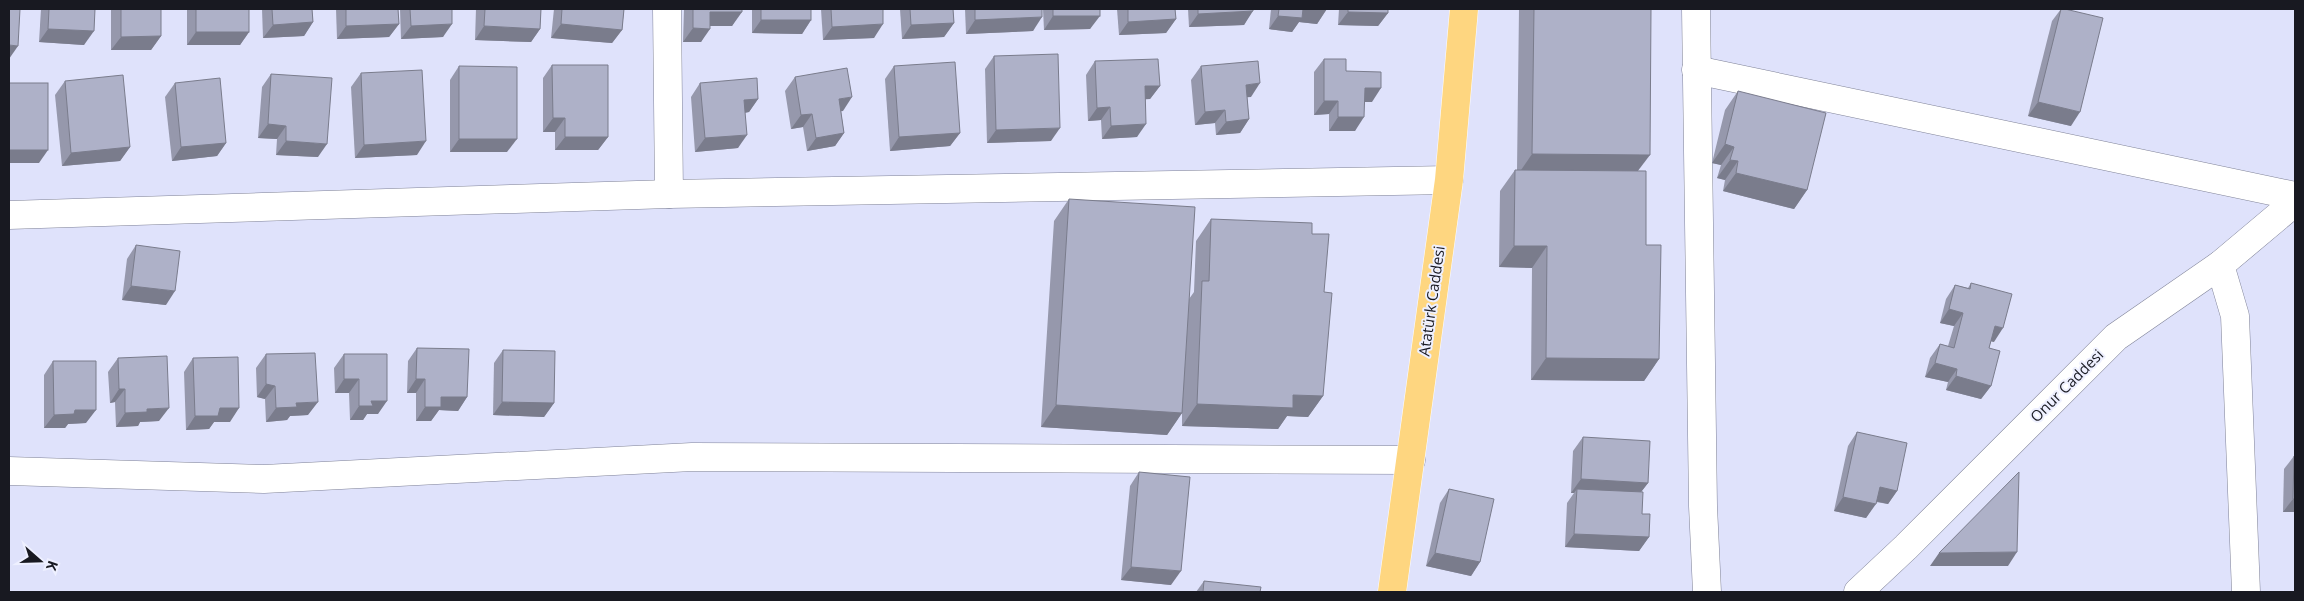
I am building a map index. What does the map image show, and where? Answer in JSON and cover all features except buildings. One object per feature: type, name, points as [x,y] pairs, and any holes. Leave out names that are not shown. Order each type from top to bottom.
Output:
[{"type":"main road","name":"Atatürk Caddesi","points":[[1392,592],[1449,180],[1464,9]]},
{"type":"street","points":[[667,9],[669,194]]},
{"type":"street","points":[[1696,9],[1703,506],[1707,592]]},
{"type":"street","points":[[1696,70],[2295,196]]},
{"type":"street","points":[[9,215],[669,194],[1449,180]]},
{"type":"street","name":"Onur Caddesi","points":[[1858,592],[1906,548],[2116,338],[2220,265],[2295,202]]},
{"type":"street","points":[[2220,265],[2235,316],[2246,592]]},
{"type":"street","points":[[9,470],[264,479],[692,457],[1411,460]]}]
